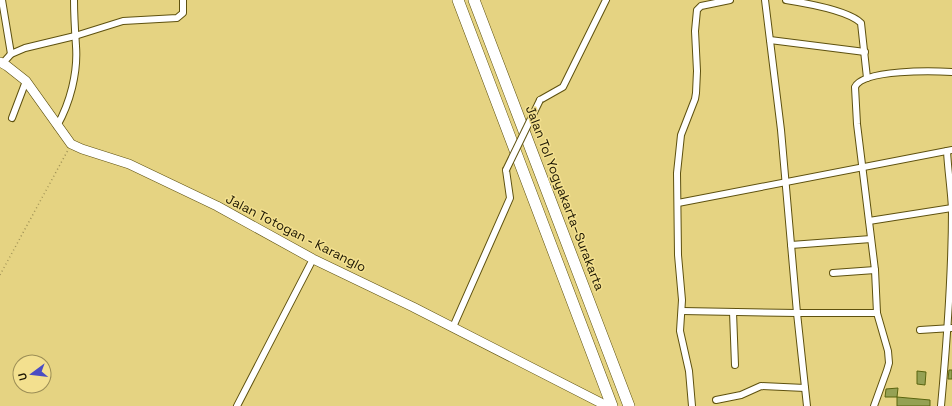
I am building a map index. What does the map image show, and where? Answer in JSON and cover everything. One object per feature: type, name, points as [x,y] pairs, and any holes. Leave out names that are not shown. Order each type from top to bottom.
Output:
[{"type":"highway","points":[[458,0],[608,405]]},
{"type":"highway","name":"Jalan Tol Yogyakarta–Surakarta","points":[[474,0],[629,406]]},
{"type":"main road","points":[[2,63],[26,81],[68,142]]},
{"type":"main road","name":"Jalan Totogan - Karanglo","points":[[68,142],[82,149],[129,164],[217,206],[313,259],[453,326],[608,405]]},
{"type":"street","points":[[2,0],[11,54]]},
{"type":"street","points":[[58,128],[66,109],[76,61],[74,0]]},
{"type":"street","points":[[2,63],[11,54],[25,48],[75,36],[123,21],[177,18],[183,13],[183,0]]},
{"type":"street","points":[[453,326],[510,198],[506,170],[540,100],[562,87],[606,0]]},
{"type":"street","points":[[692,406],[689,371],[680,332],[682,311],[678,255],[677,173],[681,135],[696,93],[697,71],[695,37],[697,10],[701,6],[730,0]]},
{"type":"street","points":[[765,0],[786,182],[797,313],[808,406]]},
{"type":"street","points":[[786,0],[812,5],[857,18],[862,25],[867,78]]},
{"type":"street","points":[[770,40],[865,52]]},
{"type":"street","points":[[874,406],[889,363],[888,351],[877,313],[875,270],[857,124],[855,87],[858,82],[867,78],[908,71],[952,72]]},
{"type":"street","points":[[12,118],[26,81]]},
{"type":"street","points":[[678,203],[949,151],[952,208],[950,328],[940,406]]},
{"type":"street","points":[[869,221],[952,208]]},
{"type":"street","points":[[791,245],[871,239]]},
{"type":"street","points":[[237,406],[313,259]]},
{"type":"street","points":[[833,273],[875,270]]},
{"type":"street","points":[[682,311],[877,313]]},
{"type":"street","points":[[733,312],[735,365]]},
{"type":"street","points":[[920,330],[950,328]]},
{"type":"street","points":[[716,400],[741,395],[761,386],[805,388]]},
{"type":"path","points":[[0,275],[68,142]]},
{"type":"building","points":[[949,370],[952,370],[952,379],[948,379]]},
{"type":"building","points":[[917,371],[926,372],[925,385],[917,384]]},
{"type":"building","points":[[898,388],[897,397],[885,397],[886,389]]},
{"type":"building","points":[[897,397],[930,400],[930,406],[897,406]]}]
